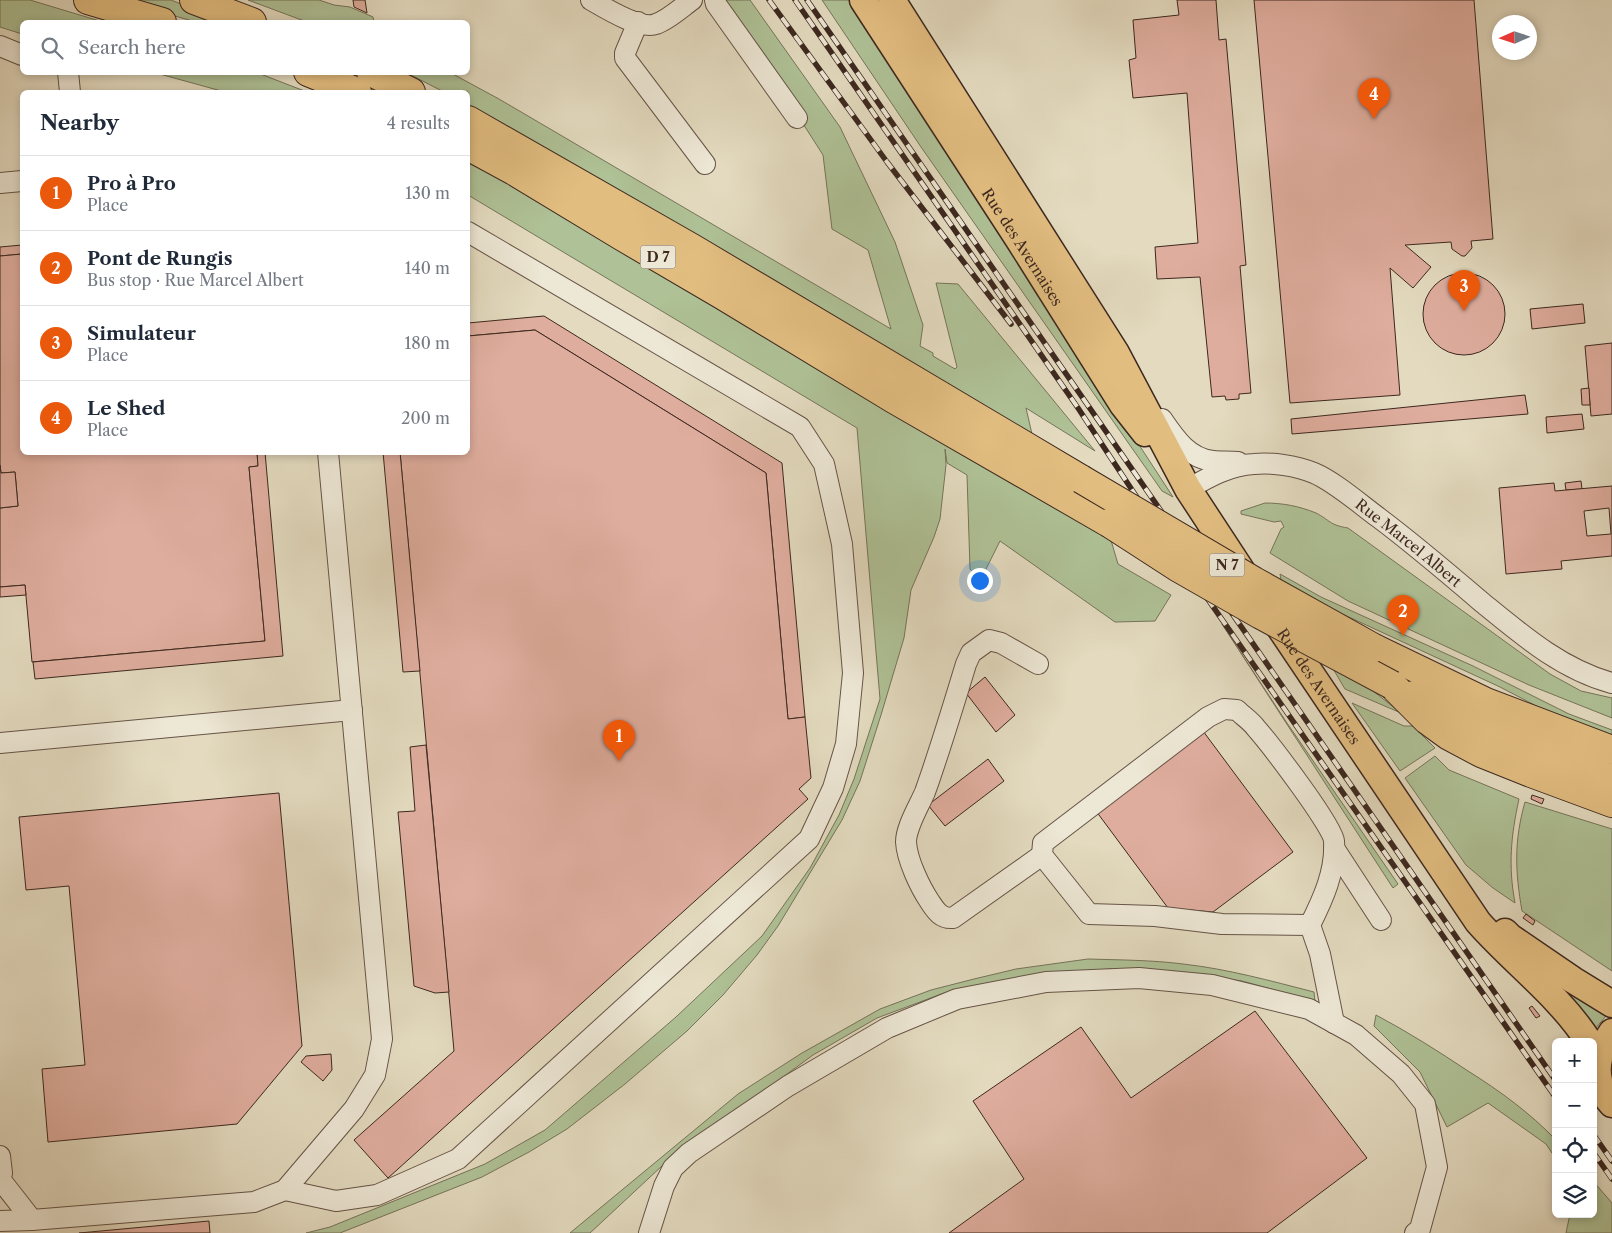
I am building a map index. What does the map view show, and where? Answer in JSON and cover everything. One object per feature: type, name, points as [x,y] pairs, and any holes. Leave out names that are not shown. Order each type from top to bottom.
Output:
[{"type":"highway","points":[[88,0],[155,20]]},
{"type":"highway","points":[[194,0],[247,20]]},
{"type":"highway","points":[[315,75],[352,90]]},
{"type":"highway","points":[[377,75],[407,90]]},
{"type":"highway","name":"D 7","points":[[470,121],[692,248],[846,341]]},
{"type":"highway","name":"D 7","points":[[470,147],[514,171],[722,294],[847,371]]},
{"type":"highway","name":"N 7","points":[[846,341],[1254,581],[1374,648],[1486,702],[1612,750]]},
{"type":"highway","name":"N 7","points":[[847,371],[1109,523],[1177,567],[1261,615],[1392,685],[1482,728],[1612,779]]},
{"type":"highway","points":[[1392,685],[1427,720],[1449,736],[1481,753],[1612,803]]},
{"type":"main road","name":"Rue des Avernaises","points":[[863,0],[1024,248],[1123,405],[1188,489]]},
{"type":"main road","name":"Rue des Avernaises","points":[[892,0],[1117,354],[1206,520],[1478,922],[1498,945],[1560,1004],[1578,1024],[1587,1038]]},
{"type":"main road","name":"Rue des Avernaises","points":[[1453,883],[1510,937],[1612,1004]]},
{"type":"main road","points":[[1597,1047],[1604,1043],[1612,1032]]},
{"type":"main road","points":[[1597,1067],[1602,1089],[1612,1104]]},
{"type":"street","points":[[591,0],[612,12],[648,26],[658,24],[692,0]]},
{"type":"street","points":[[715,0],[797,118]]},
{"type":"street","points":[[638,22],[625,53],[625,58],[705,164]]},
{"type":"street","points":[[0,46],[20,54]]},
{"type":"street","points":[[68,75],[70,90]]},
{"type":"street","points":[[0,184],[20,181]]},
{"type":"street","points":[[285,1190],[336,1201],[377,1195],[458,1159],[809,839],[833,788],[846,744],[853,673],[842,544],[824,464],[800,426],[470,233]]},
{"type":"street","points":[[1117,354],[1173,436],[1191,454],[1215,461],[1223,460],[1254,464]]},
{"type":"street","points":[[0,1221],[254,1202],[285,1190],[354,1108],[375,1075],[382,1039],[328,455]]},
{"type":"street","name":"Rue Marcel Albert","points":[[1188,489],[1229,468],[1254,464],[1283,466],[1314,473],[1346,493],[1395,530],[1519,633],[1548,654],[1575,668],[1612,683]]},
{"type":"street","points":[[1038,664],[1001,643],[989,640],[972,653],[966,664],[924,792],[908,830],[906,841],[923,891],[939,915],[948,918],[953,918],[1042,855]]},
{"type":"street","points":[[0,744],[352,710]]},
{"type":"street","points":[[1310,925],[1222,924],[1156,916],[1089,914],[1042,855],[1043,843],[1208,717],[1224,710],[1237,710],[1255,726],[1323,818],[1334,839],[1334,863],[1321,902],[1310,925],[1320,954],[1334,1023]]},
{"type":"street","points":[[1334,848],[1381,920]]},
{"type":"street","points":[[649,1233],[664,1186],[673,1168],[689,1153],[788,1086],[887,1028],[957,999],[1046,982],[1139,978],[1212,985],[1309,1009],[1356,1035],[1401,1074],[1425,1104],[1437,1167],[1420,1229],[1415,1233]]},
{"type":"street","points":[[0,1156],[2,1173],[0,1179],[32,1220]]},
{"type":"green space","points":[[0,0],[30,0],[96,20],[20,20],[20,33],[0,27]]},
{"type":"green space","points":[[119,0],[171,0],[221,20],[189,20]]},
{"type":"green space","points":[[248,0],[319,0],[334,5],[350,7],[373,17],[374,20],[302,20]]},
{"type":"green space","points":[[724,0],[750,0],[840,127],[895,242],[923,325],[920,346],[955,369],[957,367],[936,283],[958,284],[1095,451],[1026,408],[1032,434],[666,218],[470,107],[470,90],[440,90],[411,75],[455,75],[499,99],[891,329],[868,250],[832,229],[823,155]]},
{"type":"green space","points":[[822,0],[849,0],[1173,497],[1162,491],[921,147]]},
{"type":"green space","points":[[163,75],[263,75],[302,90],[218,90]]},
{"type":"green space","points":[[470,164],[505,180],[1110,537],[1118,564],[1171,595],[1155,621],[1115,622],[1000,541],[980,581],[970,569],[967,475],[947,463],[945,449],[946,465],[940,519],[911,590],[904,638],[860,781],[842,820],[778,926],[757,955],[723,995],[687,1031],[625,1084],[567,1129],[482,1177],[340,1233],[306,1233],[330,1227],[485,1164],[545,1130],[676,1017],[762,936],[810,868],[839,815],[854,779],[880,699],[857,428],[470,196]]},
{"type":"green space","points":[[1265,503],[1303,508],[1316,513],[1333,524],[1348,528],[1550,674],[1581,691],[1612,698],[1612,718],[1529,685],[1348,601],[1270,553],[1281,529],[1284,527],[1281,521],[1274,522],[1241,514],[1241,511]]},
{"type":"green space","points":[[1280,574],[1321,597],[1473,666],[1569,714],[1612,730],[1612,739],[1569,723],[1500,687],[1282,586]]},
{"type":"green space","points":[[1222,624],[1287,723],[1398,884],[1393,888]]},
{"type":"green space","points":[[1332,667],[1363,683],[1401,713],[1345,689]]},
{"type":"green space","points":[[1352,703],[1404,726],[1413,726],[1435,748],[1400,771]]},
{"type":"green space","points":[[1435,756],[1449,770],[1519,799],[1511,851],[1515,903],[1493,888],[1466,865],[1405,778]]},
{"type":"green space","points":[[1525,802],[1612,829],[1612,971],[1522,911],[1518,883],[1517,843]]},
{"type":"green space","points":[[1088,959],[1136,960],[1216,969],[1314,992],[1315,1001],[1242,981],[1197,975],[1110,969],[1033,976],[944,993],[877,1018],[813,1055],[663,1165],[590,1233],[570,1233],[738,1094],[802,1053],[880,1009],[931,990],[974,979],[1016,969]]},
{"type":"green space","points":[[1552,978],[1611,1010],[1595,1029]]},
{"type":"green space","points":[[1376,1015],[1492,1086],[1552,1136],[1552,1153],[1546,1144],[1488,1103],[1447,1127],[1420,1072],[1374,1026]]},
{"type":"green space","points":[[1597,1186],[1612,1203],[1612,1233],[1566,1233],[1569,1218],[1597,1218]]},
{"type":"building","points":[[353,0],[365,0],[367,13],[354,7]]},
{"type":"building","points":[[1177,0],[1216,0],[1219,40],[1226,39],[1246,265],[1240,266],[1251,393],[1239,394],[1239,399],[1226,400],[1225,396],[1212,397],[1200,277],[1157,279],[1155,247],[1198,243],[1187,93],[1133,98],[1129,60],[1136,58],[1133,20],[1179,15]]},
{"type":"building","points":[[1254,0],[1474,0],[1493,239],[1471,241],[1472,248],[1465,256],[1452,249],[1451,242],[1405,245],[1431,267],[1413,288],[1390,268],[1400,395],[1290,403]]},
{"type":"building","points":[[20,245],[20,254],[0,256],[0,247]]},
{"type":"building","points":[[20,254],[20,455],[257,455],[258,466],[249,467],[265,641],[32,662],[25,585],[0,587],[0,508],[18,506],[15,472],[1,473],[0,465],[0,256]]},
{"type":"building","points":[[1464,273],[1480,276],[1493,285],[1502,298],[1505,314],[1502,330],[1493,343],[1480,352],[1464,355],[1448,352],[1435,343],[1426,330],[1423,314],[1426,298],[1435,285],[1448,276]]},
{"type":"building","points":[[1583,304],[1585,323],[1532,329],[1530,309]]},
{"type":"building","points":[[544,316],[782,463],[805,717],[788,719],[766,473],[535,330],[470,336],[470,323]]},
{"type":"building","points":[[535,330],[766,473],[788,719],[805,717],[811,778],[799,789],[808,799],[388,1178],[354,1140],[454,1051],[400,455],[470,455],[470,336]]},
{"type":"building","points":[[1612,343],[1612,414],[1591,416],[1585,346]]},
{"type":"building","points":[[1589,388],[1590,405],[1582,405],[1581,389]]},
{"type":"building","points":[[1525,395],[1528,414],[1292,434],[1291,419]]},
{"type":"building","points":[[1582,414],[1584,429],[1547,433],[1546,417]]},
{"type":"building","points":[[257,455],[265,455],[283,656],[35,679],[33,662],[265,641],[249,467],[258,466]]},
{"type":"building","points":[[383,455],[400,455],[420,671],[403,672]]},
{"type":"building","points":[[0,465],[1,473],[15,472],[18,506],[0,508]]},
{"type":"building","points":[[1581,481],[1582,489],[1566,490],[1565,483]]},
{"type":"building","points":[[1554,483],[1555,491],[1612,486],[1612,556],[1561,561],[1562,569],[1506,574],[1499,488]],"holes":[[[1609,508],[1611,534],[1587,536],[1584,511]]]},
{"type":"building","points":[[25,585],[26,595],[0,597],[0,587]]},
{"type":"building","points":[[985,677],[1015,715],[996,732],[966,693]]},
{"type":"building","points":[[1203,731],[1293,852],[1213,912],[1168,908],[1096,811]]},
{"type":"building","points":[[426,745],[449,992],[435,993],[414,986],[398,812],[415,811],[410,747]]},
{"type":"building","points":[[988,759],[1004,781],[945,826],[928,805]]},
{"type":"building","points":[[279,793],[302,1046],[237,1124],[48,1142],[42,1069],[85,1065],[69,886],[26,890],[19,817]]},
{"type":"building","points":[[1532,795],[1544,799],[1542,804],[1531,799]]},
{"type":"building","points":[[1526,914],[1535,921],[1533,925],[1523,918]]},
{"type":"building","points":[[1532,1006],[1540,1016],[1536,1018],[1529,1008]]},
{"type":"building","points":[[1255,1011],[1367,1158],[1267,1233],[949,1233],[1024,1179],[973,1101],[1081,1027],[1131,1098]]},
{"type":"building","points":[[331,1054],[332,1070],[323,1081],[301,1062],[306,1056]]},
{"type":"building","points":[[209,1221],[210,1233],[79,1233]]},
{"type":"railway","points":[[769,0],[887,162],[1011,324]]},
{"type":"railway","points":[[795,0],[1078,408],[1140,502],[1552,1092]]},
{"type":"railway","points":[[807,0],[1552,1075]]},
{"type":"railway","points":[[1597,1140],[1612,1161]]},
{"type":"railway","points":[[1597,1158],[1612,1179]]},
{"type":"place","name":"Le Shed","points":[[1374,119]]},
{"type":"place","name":"Simulateur","points":[[1464,311]]},
{"type":"place","name":"Pont de Rungis","points":[[1403,636]]},
{"type":"place","name":"Pro à Pro","points":[[619,761]]}]
